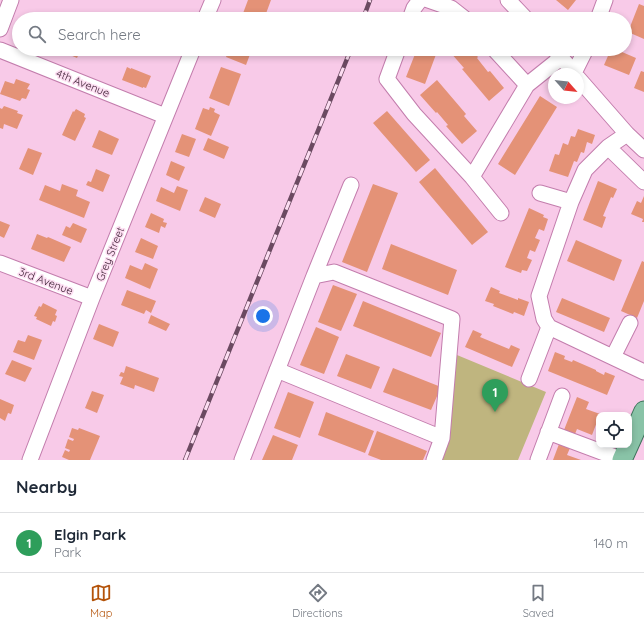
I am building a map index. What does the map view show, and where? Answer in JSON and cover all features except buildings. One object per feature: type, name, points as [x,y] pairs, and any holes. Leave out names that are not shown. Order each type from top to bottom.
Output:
[{"type":"main road","points":[[622,460],[644,411]]},
{"type":"street","points":[[0,29],[11,0]]},
{"type":"street","points":[[208,12],[213,0]]},
{"type":"street","points":[[413,12],[420,0]]},
{"type":"street","points":[[428,0],[451,8],[456,12]]},
{"type":"street","points":[[508,0],[519,12]]},
{"type":"street","points":[[601,12],[606,0]]},
{"type":"street","name":"4th Avenue","points":[[0,50],[12,55]]},
{"type":"street","name":"4th Avenue","points":[[15,56],[165,116]]},
{"type":"street","name":"Grey Street","points":[[30,460],[92,298],[190,56]]},
{"type":"street","points":[[395,56],[387,79],[414,114],[472,177],[501,213]]},
{"type":"street","points":[[501,56],[528,85]]},
{"type":"street","points":[[472,177],[528,85],[555,56]]},
{"type":"street","points":[[560,56],[570,68]]},
{"type":"street","points":[[578,68],[583,56]]},
{"type":"street","points":[[584,85],[627,134],[644,150]]},
{"type":"street","points":[[627,134],[608,147],[585,170],[571,202],[539,296],[544,319],[549,327],[644,372]]},
{"type":"street","points":[[608,147],[644,182]]},
{"type":"street","points":[[242,460],[351,184]]},
{"type":"street","points":[[540,193],[571,202]]},
{"type":"street","name":"3rd Avenue","points":[[0,263],[92,298]]},
{"type":"street","points":[[314,276],[334,272],[452,319],[442,438],[434,460]]},
{"type":"street","points":[[613,357],[630,323]]},
{"type":"street","points":[[529,379],[549,327]]},
{"type":"street","points":[[277,370],[442,438]]},
{"type":"street","points":[[538,460],[562,396]]},
{"type":"street","points":[[548,432],[622,460]]},
{"type":"shaded area","points":[[457,355],[546,392],[518,460],[440,460],[449,431]]},
{"type":"railway","points":[[366,12],[370,0]]},
{"type":"railway","points":[[185,460],[348,56]]},
{"type":"place","name":"Elgin Park","points":[[495,412]]}]
